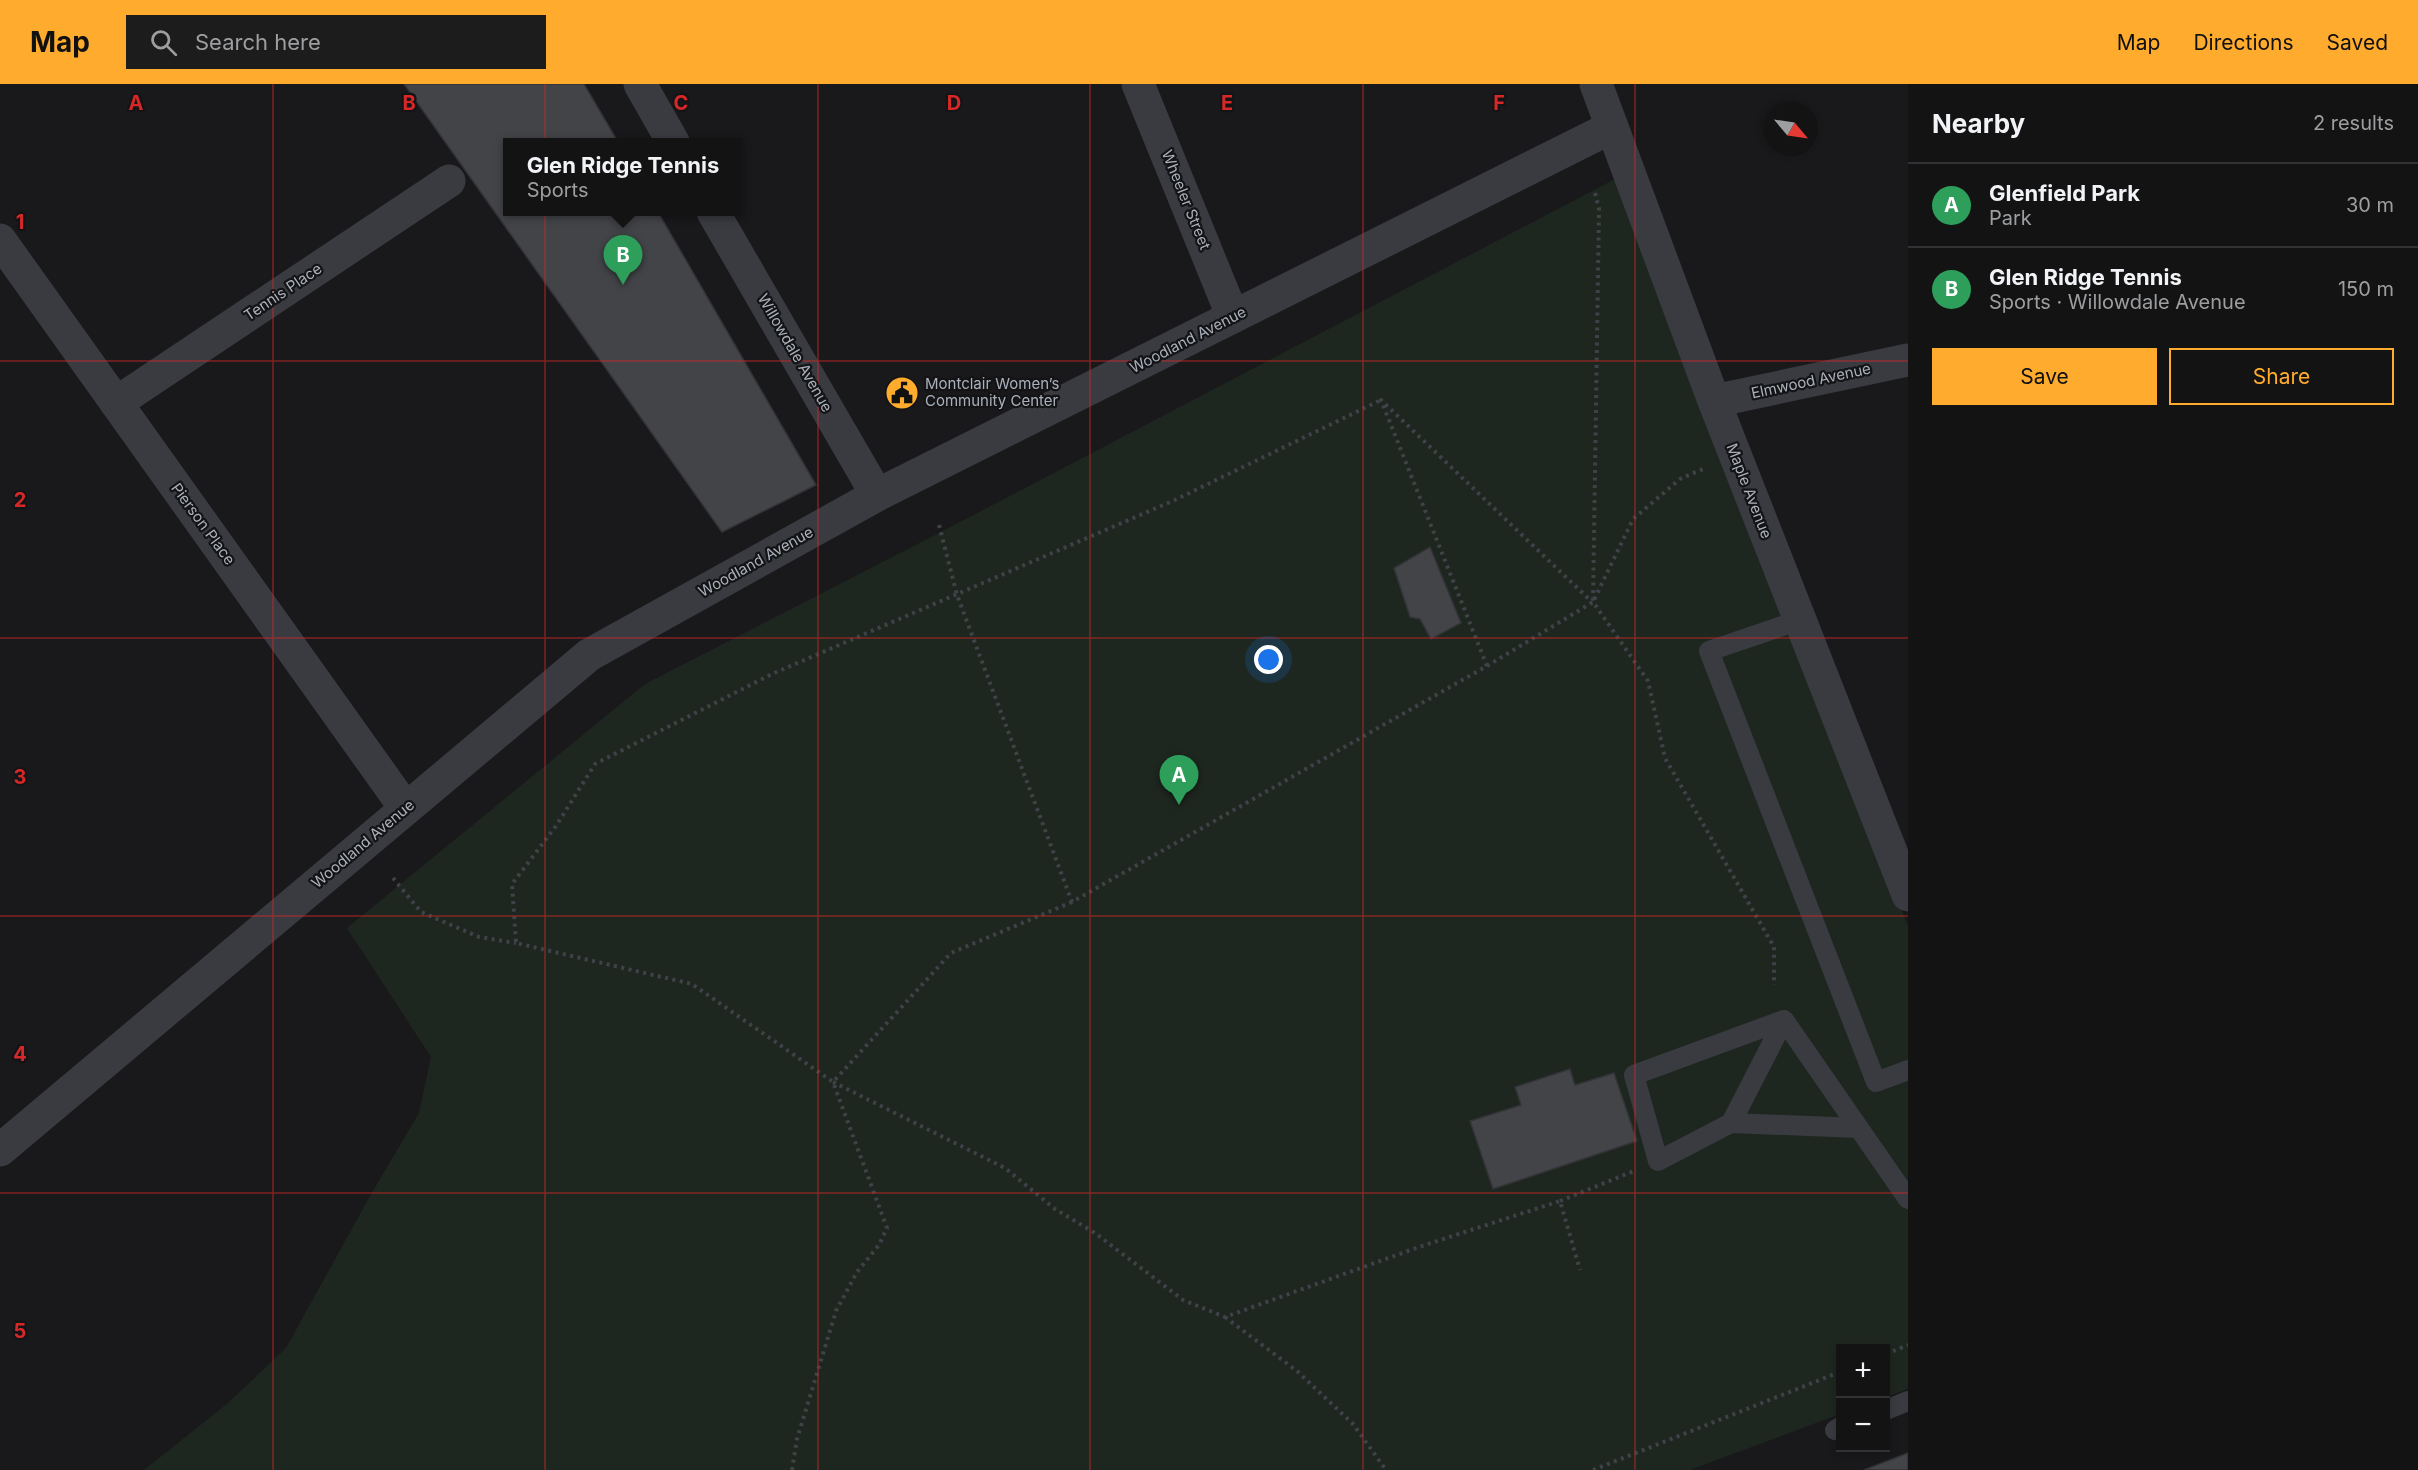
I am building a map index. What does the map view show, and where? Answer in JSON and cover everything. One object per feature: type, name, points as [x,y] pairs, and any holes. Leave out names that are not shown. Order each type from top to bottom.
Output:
[{"type":"street","points":[[640,84],[671,138]]},
{"type":"street","name":"Wheeler Street","points":[[1138,84],[1233,317]]},
{"type":"street","name":"Maple Avenue","points":[[1596,84],[1714,401],[1908,895]]},
{"type":"street","name":"Woodland Avenue","points":[[0,1150],[589,655],[877,495],[1612,127]]},
{"type":"street","name":"Tennis Place","points":[[116,403],[449,180]]},
{"type":"street","name":"Willowdale Avenue","points":[[715,216],[877,495]]},
{"type":"street","name":"Pierson Place","points":[[0,240],[406,809]]},
{"type":"street","name":"Elmwood Avenue","points":[[1714,401],[1908,360]]},
{"type":"lane","points":[[1800,620],[1709,651],[1876,1082],[1908,1070]]},
{"type":"lane","points":[[1731,1123],[1784,1020]]},
{"type":"lane","points":[[1784,1020],[1908,1199]]},
{"type":"lane","points":[[1784,1020],[1634,1075],[1658,1161],[1731,1123],[1858,1128]]},
{"type":"lane","points":[[1890,1408],[1908,1401]]},
{"type":"path","points":[[1593,602],[1599,209],[1595,193]]},
{"type":"path","points":[[1381,400],[1593,602],[1648,681],[1665,758],[1774,947],[1774,985]]},
{"type":"path","points":[[516,943],[512,884],[556,826],[595,764],[772,674],[1175,500],[1381,400]]},
{"type":"path","points":[[1381,400],[1487,666]]},
{"type":"path","points":[[833,1082],[951,953],[1072,902],[1487,666],[1593,602],[1633,519],[1680,478],[1703,469]]},
{"type":"path","points":[[939,525],[957,595],[1072,902]]},
{"type":"path","points":[[393,878],[421,912],[479,937],[516,943],[692,984],[833,1082],[1005,1168],[1055,1209],[1095,1233],[1183,1300],[1225,1317],[1297,1371],[1353,1424],[1386,1470]]},
{"type":"path","points":[[792,1470],[797,1439],[836,1311],[857,1272],[879,1245],[887,1228],[833,1082]]},
{"type":"path","points":[[1225,1317],[1419,1247],[1560,1201],[1658,1161]]},
{"type":"path","points":[[1560,1201],[1580,1270]]},
{"type":"path","points":[[1890,1352],[1908,1345]]},
{"type":"path","points":[[1593,1470],[1836,1374]]},
{"type":"shaded area","points":[[1615,179],[1908,926],[1908,1389],[1890,1396],[1890,1344],[1836,1344],[1836,1415],[1690,1470],[144,1470],[228,1403],[286,1348],[419,1113],[431,1057],[347,928],[645,684],[941,532]]},
{"type":"building","points":[[404,84],[584,84],[616,138],[503,138],[503,216],[660,216],[816,485],[722,532]]},
{"type":"building","points":[[1430,547],[1461,623],[1431,639],[1420,619],[1410,617],[1394,568]]},
{"type":"building","points":[[1570,1069],[1575,1085],[1614,1073],[1637,1141],[1493,1189],[1470,1121],[1521,1105],[1515,1087]]},
{"type":"building","points":[[1908,1453],[1908,1470],[1864,1470]]},
{"type":"place","name":"Glen Ridge Tennis","points":[[623,285]]},
{"type":"place","name":"Montclair Women’s Community Center","points":[[902,393]]},
{"type":"place","name":"Glenfield Park","points":[[1179,805]]}]
